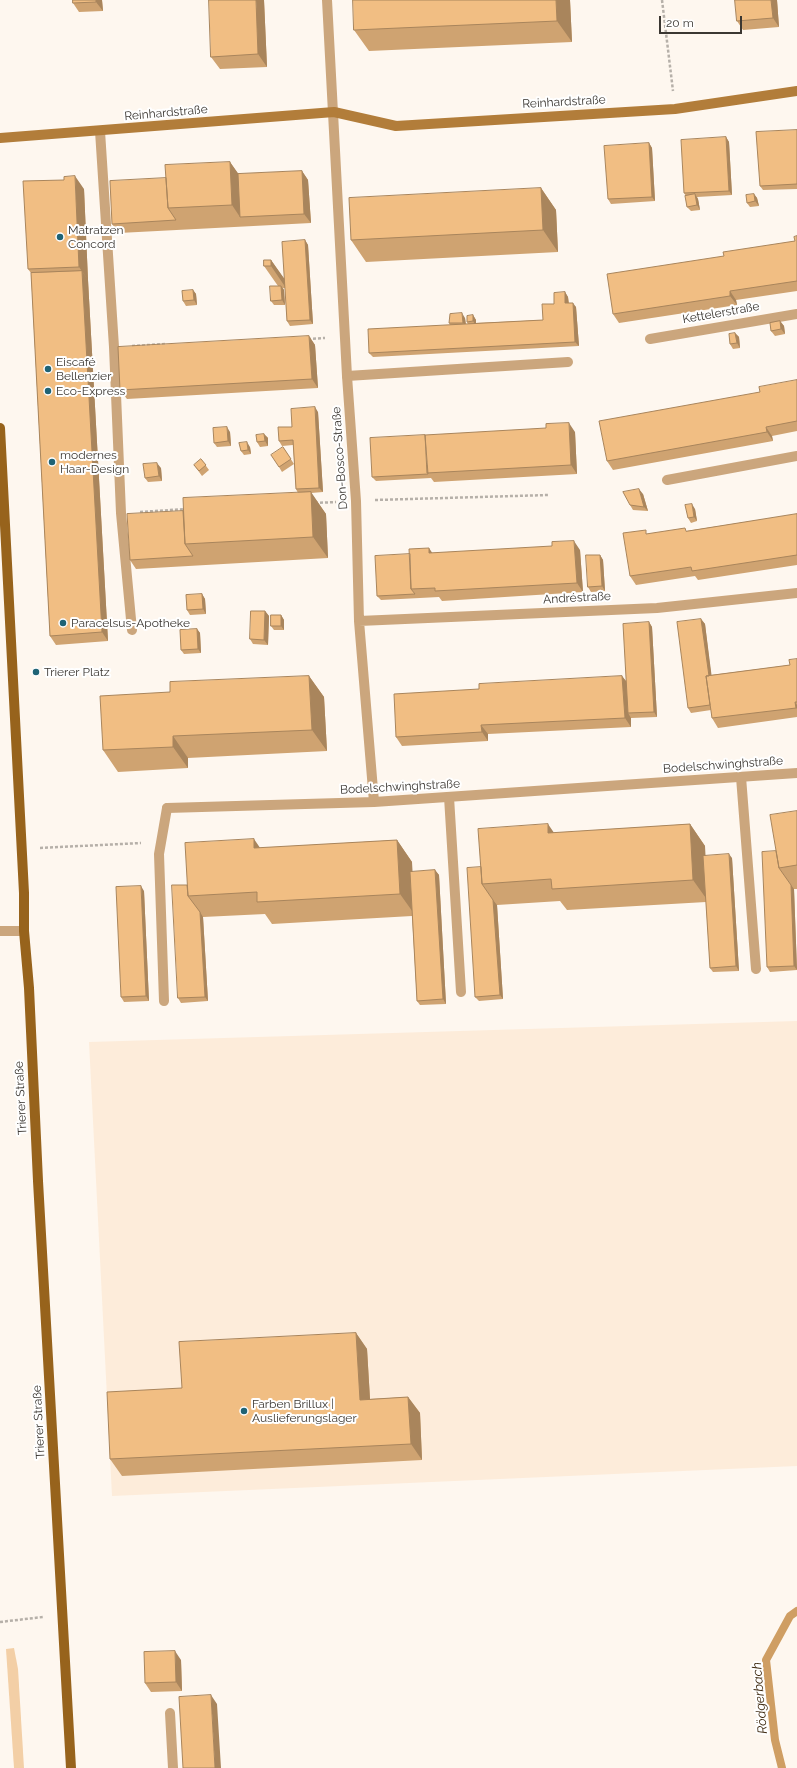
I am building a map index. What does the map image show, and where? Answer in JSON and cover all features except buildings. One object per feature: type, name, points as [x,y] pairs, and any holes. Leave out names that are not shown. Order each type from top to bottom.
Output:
[{"type":"main road","name":"Trierer Straße","points":[[0,428],[22,848],[24,931],[29,988],[36,1157],[71,1768]]},
{"type":"street","points":[[327,0],[334,112]]},
{"type":"street","name":"Reinhardstraße","points":[[0,138],[334,112],[396,126],[675,109],[797,91]]},
{"type":"street","name":"Don-Bosco-Straße","points":[[334,112],[347,376],[356,501],[359,621],[374,802]]},
{"type":"street","points":[[100,131],[113,339],[121,513],[132,630]]},
{"type":"street","name":"Kettelerstraße","points":[[650,339],[797,314]]},
{"type":"street","points":[[347,376],[568,362]]},
{"type":"street","points":[[667,480],[797,456]]},
{"type":"street","name":"Andréstraße","points":[[359,621],[657,608],[797,593]]},
{"type":"street","name":"Bodelschwinghstraße","points":[[164,1000],[159,854],[167,808],[374,802],[797,773]]},
{"type":"street","points":[[741,777],[756,970]]},
{"type":"street","points":[[449,797],[461,992]]},
{"type":"street","points":[[0,931],[24,931]]},
{"type":"street","points":[[170,1713],[173,1768]]},
{"type":"path","points":[[662,0],[675,109]]},
{"type":"path","points":[[306,339],[346,338]]},
{"type":"path","points":[[149,345],[172,344]]},
{"type":"path","points":[[22,848],[140,844],[144,838]]},
{"type":"path","points":[[0,1622],[63,1615]]},
{"type":"shaded area","points":[[797,1021],[797,1466],[112,1496],[89,1042]]},
{"type":"shaded area","points":[[14,1648],[18,1669],[24,1768],[14,1768],[6,1649]]},
{"type":"waterway","name":"Rödgerbach","points":[[782,1768],[775,1740],[766,1660],[790,1616],[797,1611]]},
{"type":"place","name":"Matratzen Concord","points":[[60,237]]},
{"type":"place","name":"Eiscafé Bellenzier","points":[[48,369]]},
{"type":"place","name":"Eco-Express","points":[[48,391]]},
{"type":"place","name":"modernes Haar-Design","points":[[52,462]]},
{"type":"place","name":"Paracelsus-Apotheke","points":[[63,623]]},
{"type":"place","name":"Trierer Platz","points":[[36,672]]},
{"type":"place","name":"Farben Brillux | Auslieferungslager","points":[[244,1411]]}]
